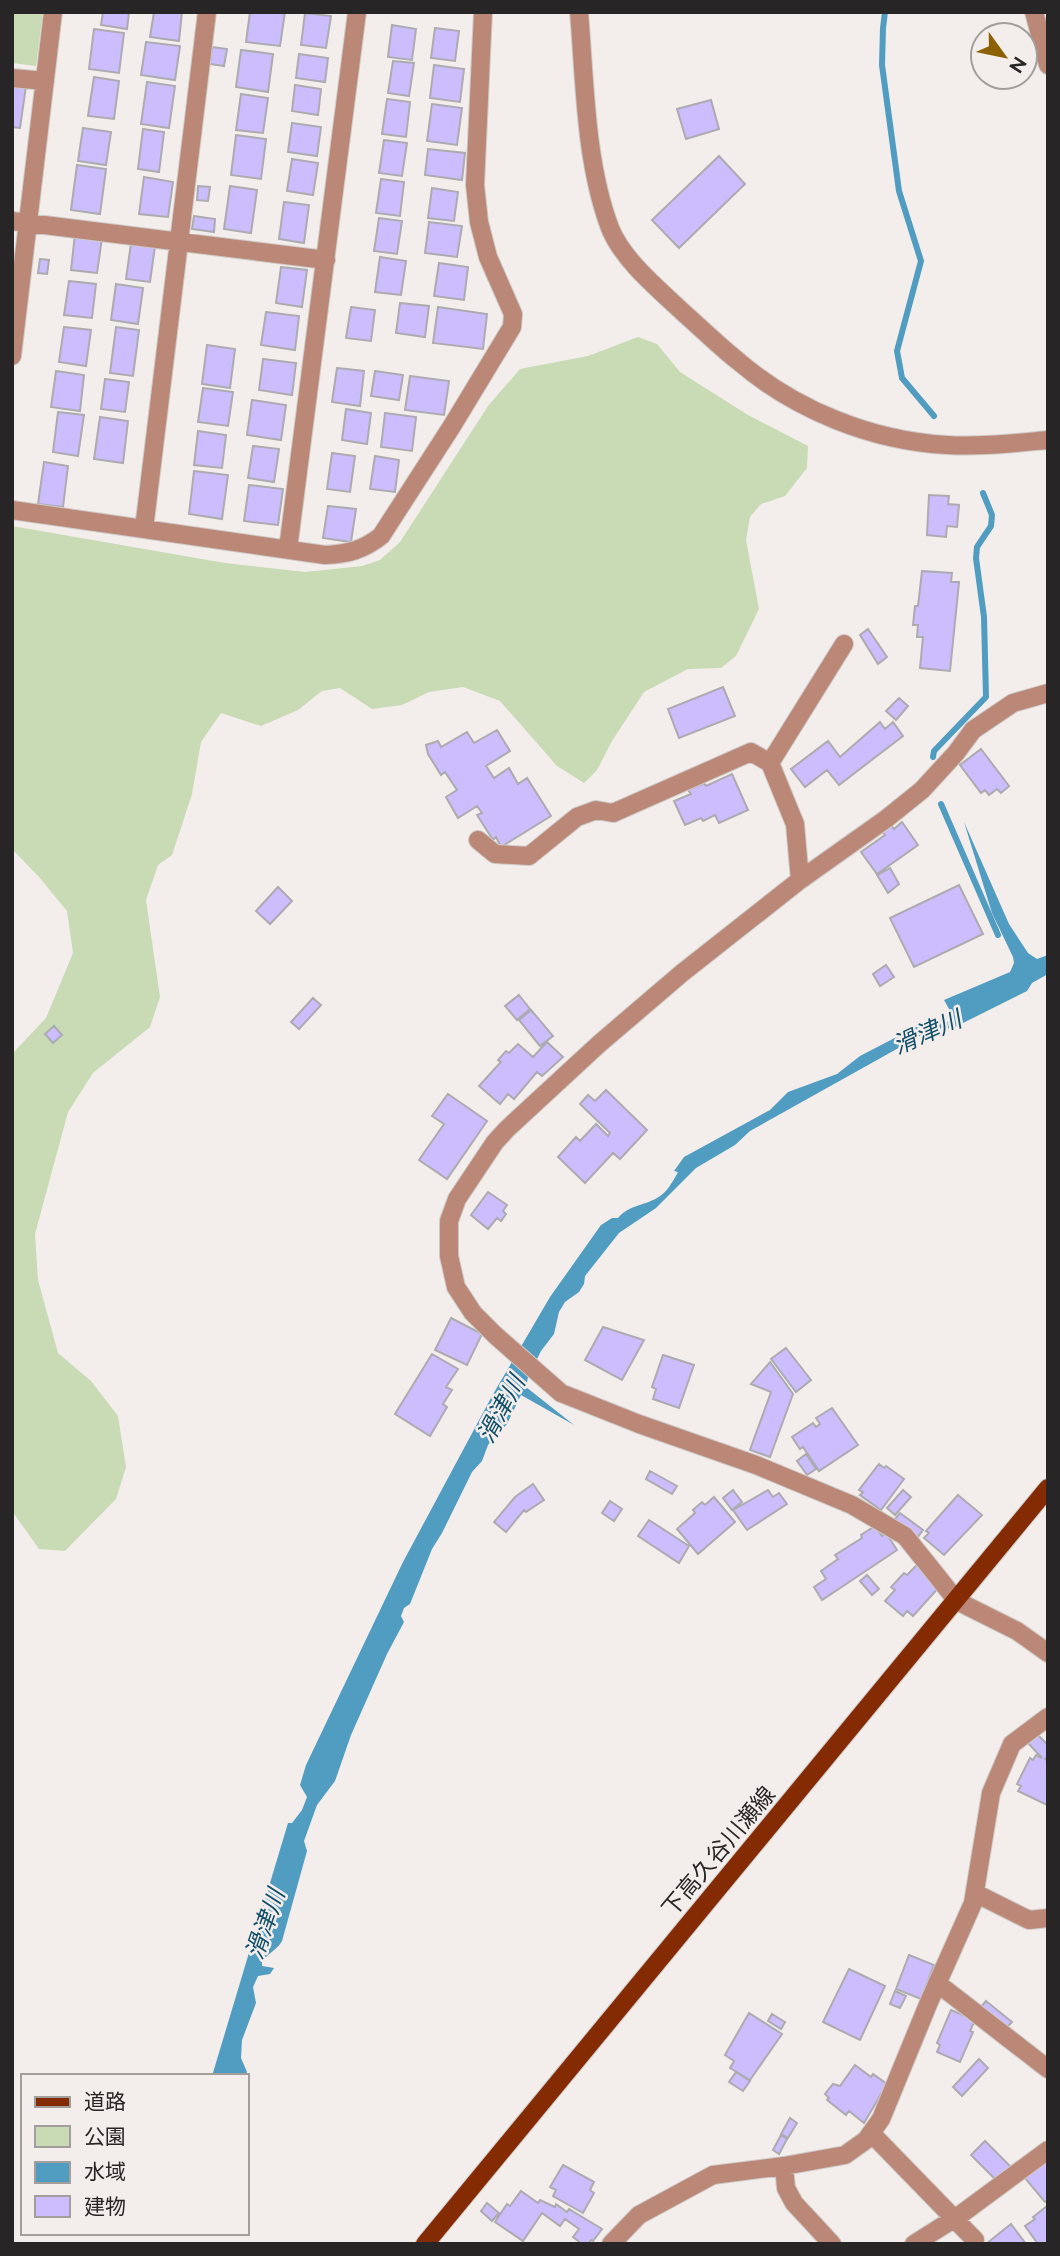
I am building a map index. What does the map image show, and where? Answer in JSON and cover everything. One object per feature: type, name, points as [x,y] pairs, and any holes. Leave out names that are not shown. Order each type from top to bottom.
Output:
[{"type":"main road","name":"下高久谷川瀬線","points":[[425,2244],[1048,1488]]},
{"type":"street","points":[[12,356],[20,222],[45,81],[53,12]]},
{"type":"street","points":[[144,529],[207,12]]},
{"type":"street","points":[[288,549],[357,12]]},
{"type":"street","points":[[12,510],[325,555],[348,554],[366,547],[381,536],[512,327],[513,314],[488,257],[479,222],[475,185],[482,12]]},
{"type":"street","points":[[579,12],[594,166],[611,230],[628,258],[652,283],[739,363],[787,395],[844,424],[901,440],[948,445],[1048,440]]},
{"type":"street","points":[[1034,12],[1048,65]]},
{"type":"street","points":[[12,78],[45,81]]},
{"type":"street","points":[[20,222],[326,260]]},
{"type":"street","points":[[771,763],[844,644]]},
{"type":"street","points":[[1048,692],[1013,703],[973,730],[922,790],[886,820],[800,880],[682,973],[599,1044],[495,1142],[457,1199],[449,1222],[449,1255],[456,1287],[472,1313],[561,1393],[756,1465],[852,1505],[905,1536],[957,1601],[1017,1631],[1048,1653]]},
{"type":"street","points":[[478,840],[495,855],[529,856],[577,817],[596,810],[613,813],[751,752],[771,763],[795,824],[800,880]]},
{"type":"street","points":[[611,2244],[639,2214],[713,2175],[845,2155],[866,2140],[881,2119],[973,1903],[991,1793],[1012,1744],[1044,1727]]},
{"type":"street","points":[[975,1893],[1029,1920],[1048,1918]]},
{"type":"street","points":[[937,1983],[1048,2069]]},
{"type":"street","points":[[871,2133],[975,2239]]},
{"type":"street","points":[[914,2244],[956,2218],[1048,2150]]},
{"type":"street","points":[[784,2166],[786,2188],[794,2203],[832,2244]]},
{"type":"green space","points":[[12,12],[43,12],[36,66],[12,63]]},
{"type":"green space","points":[[638,337],[657,344],[680,372],[748,415],[808,446],[807,468],[785,496],[761,504],[750,517],[746,540],[759,609],[736,656],[721,668],[688,669],[644,692],[612,741],[597,770],[584,783],[557,766],[500,701],[463,687],[429,692],[402,705],[372,709],[340,688],[322,691],[298,710],[261,726],[221,713],[201,742],[192,794],[172,855],[158,865],[146,900],[160,997],[150,1027],[93,1073],[68,1112],[35,1234],[38,1280],[58,1353],[91,1381],[118,1416],[126,1467],[116,1499],[65,1551],[39,1549],[12,1511],[12,1054],[46,1018],[73,953],[67,911],[12,849],[12,526],[225,563],[305,572],[362,566],[380,560],[400,542],[488,406],[520,369],[588,356]]},
{"type":"water","name":"滑津川","points":[[964,822],[1009,924],[1028,953],[1037,959],[1048,955],[1048,974],[1032,983],[1027,991],[953,1028],[938,1029],[920,1036],[750,1131],[735,1145],[696,1168],[656,1208],[619,1233],[585,1276],[579,1292],[565,1302],[559,1312],[554,1334],[541,1351],[526,1387],[574,1425],[521,1395],[507,1424],[488,1445],[482,1461],[472,1472],[432,1549],[410,1604],[404,1608],[401,1616],[404,1622],[351,1735],[335,1781],[317,1805],[304,1841],[307,1851],[282,1941],[262,1962],[262,1966],[274,1968],[270,1974],[258,1976],[253,1987],[256,2003],[242,2040],[241,2058],[246,2074],[213,2074],[288,1823],[292,1823],[302,1810],[307,1797],[300,1785],[306,1765],[403,1562],[492,1396],[550,1297],[601,1225],[612,1218],[618,1218],[631,1208],[661,1196],[672,1183],[678,1172],[674,1171],[684,1157],[770,1110],[788,1092],[837,1074],[860,1056],[933,1018],[947,1022],[953,1016],[944,1000],[1010,972],[1014,963],[1013,957],[992,913]]},
{"type":"building","points":[[103,12],[129,12],[127,29],[101,25]]},
{"type":"building","points":[[154,12],[182,12],[179,41],[150,37]]},
{"type":"building","points":[[250,12],[285,12],[280,46],[246,42]]},
{"type":"building","points":[[305,13],[331,16],[326,48],[301,45]]},
{"type":"building","points":[[392,25],[416,29],[412,60],[388,57]]},
{"type":"building","points":[[435,28],[459,31],[455,61],[431,58]]},
{"type":"building","points":[[94,29],[124,33],[119,73],[89,69]]},
{"type":"building","points":[[146,42],[180,46],[175,80],[141,75]]},
{"type":"building","points":[[212,47],[227,49],[224,66],[210,64]]},
{"type":"building","points":[[241,50],[273,54],[268,92],[236,87]]},
{"type":"building","points":[[299,54],[328,58],[325,82],[296,78]]},
{"type":"building","points":[[393,61],[414,63],[409,96],[388,93]]},
{"type":"building","points":[[434,65],[464,69],[460,102],[430,98]]},
{"type":"building","points":[[94,77],[119,81],[114,119],[88,116]]},
{"type":"building","points":[[147,82],[175,86],[169,128],[141,124]]},
{"type":"building","points":[[12,84],[26,86],[20,128],[12,127]]},
{"type":"building","points":[[295,85],[321,89],[318,115],[292,111]]},
{"type":"building","points":[[241,94],[268,98],[263,133],[236,130]]},
{"type":"building","points":[[387,99],[410,102],[406,137],[382,134]]},
{"type":"building","points":[[711,100],[719,129],[686,139],[677,109]]},
{"type":"building","points":[[432,104],[462,108],[457,145],[427,141]]},
{"type":"building","points":[[292,123],[321,127],[317,156],[288,152]]},
{"type":"building","points":[[83,128],[111,132],[106,165],[78,161]]},
{"type":"building","points":[[143,129],[164,132],[159,172],[138,169]]},
{"type":"building","points":[[236,135],[266,139],[261,179],[231,175]]},
{"type":"building","points":[[384,140],[407,143],[402,176],[379,173]]},
{"type":"building","points":[[428,149],[465,153],[462,180],[425,175]]},
{"type":"building","points":[[719,156],[745,184],[679,248],[652,220]]},
{"type":"building","points":[[292,159],[318,163],[313,195],[287,191]]},
{"type":"building","points":[[77,165],[106,169],[100,214],[71,210]]},
{"type":"building","points":[[144,177],[173,182],[168,217],[139,214]]},
{"type":"building","points":[[381,179],[404,182],[400,216],[376,213]]},
{"type":"building","points":[[198,186],[210,187],[208,201],[197,200]]},
{"type":"building","points":[[230,186],[257,190],[251,233],[224,229]]},
{"type":"building","points":[[432,188],[458,192],[454,221],[428,218]]},
{"type":"building","points":[[284,202],[309,205],[304,243],[279,239]]},
{"type":"building","points":[[194,216],[215,219],[214,232],[192,229]]},
{"type":"building","points":[[379,218],[402,221],[397,254],[374,251]]},
{"type":"building","points":[[429,222],[462,226],[457,257],[425,253]]},
{"type":"building","points":[[75,234],[102,238],[97,273],[71,270]]},
{"type":"building","points":[[131,243],[155,246],[150,282],[126,279]]},
{"type":"building","points":[[380,257],[406,261],[401,295],[375,292]]},
{"type":"building","points":[[40,259],[49,260],[47,274],[38,273]]},
{"type":"building","points":[[439,263],[468,267],[464,300],[434,296]]},
{"type":"building","points":[[281,267],[307,270],[302,307],[276,303]]},
{"type":"building","points":[[69,281],[96,284],[92,318],[64,315]]},
{"type":"building","points":[[116,284],[143,288],[138,324],[111,320]]},
{"type":"building","points":[[400,303],[429,306],[425,337],[396,333]]},
{"type":"building","points":[[351,307],[375,310],[371,341],[346,338]]},
{"type":"building","points":[[438,307],[487,314],[483,349],[433,343]]},
{"type":"building","points":[[266,312],[299,316],[295,350],[261,345]]},
{"type":"building","points":[[64,327],[91,330],[86,366],[59,362]]},
{"type":"building","points":[[116,327],[139,330],[133,376],[110,373]]},
{"type":"building","points":[[207,345],[235,349],[230,388],[202,384]]},
{"type":"building","points":[[263,359],[296,363],[292,395],[259,390]]},
{"type":"building","points":[[337,368],[364,371],[360,406],[332,402]]},
{"type":"building","points":[[56,371],[84,375],[80,411],[51,407]]},
{"type":"building","points":[[375,371],[403,375],[399,400],[371,396]]},
{"type":"building","points":[[410,376],[449,381],[444,415],[405,410]]},
{"type":"building","points":[[105,379],[129,382],[125,412],[101,409]]},
{"type":"building","points":[[203,388],[233,392],[228,426],[198,422]]},
{"type":"building","points":[[252,400],[286,405],[281,440],[247,435]]},
{"type":"building","points":[[346,409],[371,413],[367,444],[342,440]]},
{"type":"building","points":[[58,412],[84,415],[78,456],[53,452]]},
{"type":"building","points":[[385,413],[416,417],[412,451],[381,447]]},
{"type":"building","points":[[100,417],[128,421],[123,463],[94,459]]},
{"type":"building","points":[[198,431],[226,435],[222,468],[194,465]]},
{"type":"building","points":[[253,446],[279,449],[274,482],[248,478]]},
{"type":"building","points":[[332,453],[355,456],[350,492],[327,489]]},
{"type":"building","points":[[375,456],[399,460],[395,492],[370,489]]},
{"type":"building","points":[[44,462],[68,466],[63,507],[38,504]]},
{"type":"building","points":[[194,471],[228,475],[222,519],[189,514]]},
{"type":"building","points":[[249,485],[283,489],[278,525],[244,521]]},
{"type":"building","points":[[929,495],[949,496],[948,504],[959,505],[957,527],[947,526],[946,537],[927,535]]},
{"type":"building","points":[[328,506],[356,509],[351,542],[323,538]]},
{"type":"building","points":[[922,571],[952,573],[951,582],[959,582],[950,671],[920,668],[923,637],[917,637],[918,625],[913,625]]},
{"type":"building","points":[[868,629],[887,657],[878,664],[860,635]]},
{"type":"building","points":[[723,687],[735,716],[679,738],[668,709]]},
{"type":"building","points":[[899,698],[908,706],[896,720],[886,711]]},
{"type":"building","points":[[880,722],[885,729],[893,722],[903,736],[839,785],[827,770],[805,787],[791,769],[828,741],[840,757]]},
{"type":"building","points":[[497,730],[510,751],[486,766],[494,778],[509,768],[518,784],[527,778],[551,816],[501,847],[496,837],[493,840],[477,815],[482,813],[477,806],[458,818],[446,797],[457,790],[445,772],[441,775],[428,754],[426,745],[438,741],[441,747],[467,732],[474,743]]},
{"type":"building","points":[[981,749],[1009,786],[1001,793],[997,789],[989,795],[985,790],[981,793],[960,765]]},
{"type":"building","points":[[732,774],[748,810],[719,823],[715,815],[685,825],[674,801],[691,794],[688,790],[704,783],[706,786]]},
{"type":"building","points":[[902,822],[918,845],[877,874],[861,852],[885,835],[882,831],[891,825],[894,829]]},
{"type":"building","points":[[890,868],[899,884],[888,893],[877,875]]},
{"type":"building","points":[[959,885],[983,934],[914,967],[890,918]]},
{"type":"building","points":[[278,887],[292,901],[270,924],[256,911]]},
{"type":"building","points":[[886,965],[894,977],[880,986],[873,974]]},
{"type":"building","points":[[519,995],[530,1009],[517,1020],[505,1006]]},
{"type":"building","points":[[313,998],[321,1005],[299,1029],[291,1022]]},
{"type":"building","points":[[531,1010],[553,1036],[540,1046],[519,1020]]},
{"type":"building","points":[[54,1026],[62,1035],[53,1043],[45,1034]]},
{"type":"building","points":[[547,1042],[563,1057],[542,1076],[537,1072],[514,1099],[508,1094],[500,1104],[479,1086],[501,1062],[498,1060],[506,1051],[509,1053],[518,1044],[533,1057]]},
{"type":"building","points":[[606,1090],[647,1130],[620,1159],[613,1153],[585,1183],[558,1157],[576,1137],[580,1141],[596,1124],[608,1136],[610,1133],[580,1104],[588,1095],[595,1101]]},
{"type":"building","points":[[448,1094],[487,1121],[447,1179],[419,1160],[444,1124],[432,1116]]},
{"type":"building","points":[[488,1192],[507,1205],[503,1211],[506,1214],[501,1221],[497,1218],[488,1229],[471,1215]]},
{"type":"building","points":[[451,1318],[482,1334],[467,1365],[435,1350]]},
{"type":"building","points":[[603,1327],[644,1340],[622,1380],[585,1360]]},
{"type":"building","points":[[786,1348],[811,1380],[796,1392],[771,1359]]},
{"type":"building","points":[[432,1354],[458,1369],[446,1387],[452,1390],[443,1404],[447,1407],[430,1436],[395,1414]]},
{"type":"building","points":[[663,1355],[694,1365],[679,1408],[653,1399],[656,1389],[652,1387]]},
{"type":"building","points":[[770,1362],[793,1394],[770,1457],[750,1450],[771,1392],[751,1384]]},
{"type":"building","points":[[832,1408],[858,1445],[819,1471],[803,1447],[800,1449],[792,1437],[813,1423],[816,1427],[820,1424],[816,1418]]},
{"type":"building","points":[[806,1454],[816,1469],[807,1475],[797,1461]]},
{"type":"building","points":[[879,1464],[904,1479],[881,1510],[860,1495],[863,1492],[859,1490]]},
{"type":"building","points":[[650,1471],[677,1486],[672,1494],[646,1479]]},
{"type":"building","points":[[533,1484],[544,1500],[526,1512],[524,1510],[506,1532],[494,1522],[515,1497]]},
{"type":"building","points":[[733,1490],[742,1502],[732,1510],[723,1498]]},
{"type":"building","points":[[768,1490],[773,1497],[779,1493],[787,1504],[747,1530],[733,1510]]},
{"type":"building","points":[[903,1490],[911,1497],[895,1515],[887,1508]]},
{"type":"building","points":[[958,1495],[982,1515],[944,1555],[924,1538],[929,1533],[926,1531]]},
{"type":"building","points":[[714,1497],[735,1522],[698,1554],[677,1529],[695,1513],[693,1510],[702,1502],[705,1505]]},
{"type":"building","points":[[610,1501],[622,1509],[614,1521],[602,1513]]},
{"type":"building","points":[[900,1513],[923,1530],[917,1538],[894,1520]]},
{"type":"building","points":[[649,1520],[689,1546],[679,1563],[638,1536]]},
{"type":"building","points":[[875,1526],[882,1536],[886,1533],[897,1550],[822,1600],[814,1587],[826,1579],[821,1571],[838,1559],[835,1555]]},
{"type":"building","points":[[918,1564],[941,1585],[913,1616],[907,1611],[903,1616],[885,1601],[895,1590],[891,1587],[904,1573],[907,1575]]},
{"type":"building","points":[[867,1575],[879,1589],[872,1595],[860,1581]]},
{"type":"building","points":[[1037,1734],[1048,1745],[1048,1757],[1045,1759],[1048,1761],[1047,1805],[1018,1791],[1021,1786],[1017,1784],[1030,1758],[1033,1760],[1036,1755],[1042,1758],[1028,1743]]},
{"type":"building","points":[[909,1955],[934,1965],[921,1999],[896,1989]]},
{"type":"building","points":[[849,1969],[885,1986],[860,2040],[823,2022]]},
{"type":"building","points":[[895,1991],[906,1996],[900,2008],[890,2004]]},
{"type":"building","points":[[986,2001],[1012,2022],[1006,2028],[980,2008]]},
{"type":"building","points":[[951,2010],[975,2020],[970,2031],[973,2032],[960,2062],[937,2052],[940,2045],[937,2043]]},
{"type":"building","points":[[749,2013],[782,2034],[750,2080],[730,2068],[734,2061],[725,2055]]},
{"type":"building","points":[[772,2014],[785,2022],[781,2029],[768,2021]]},
{"type":"building","points":[[979,2059],[988,2068],[962,2096],[953,2087]]},
{"type":"building","points":[[855,2065],[871,2077],[873,2074],[887,2084],[864,2123],[849,2111],[846,2115],[827,2100],[829,2098],[825,2094],[833,2084],[840,2086]]},
{"type":"building","points":[[736,2072],[750,2081],[743,2091],[729,2082]]},
{"type":"building","points":[[790,2118],[797,2123],[788,2138],[781,2134]]},
{"type":"building","points":[[781,2135],[787,2139],[779,2154],[773,2150]]},
{"type":"building","points":[[985,2141],[1011,2167],[997,2181],[971,2155]]},
{"type":"building","points":[[1048,2157],[1048,2200],[1045,2202],[1024,2177]]},
{"type":"building","points":[[563,2165],[594,2182],[590,2190],[594,2193],[583,2213],[553,2196],[556,2190],[550,2187]]},
{"type":"building","points":[[521,2191],[538,2203],[540,2200],[555,2207],[556,2204],[567,2212],[569,2209],[602,2229],[593,2241],[582,2244],[573,2237],[579,2229],[565,2219],[560,2226],[542,2213],[523,2241],[495,2222],[507,2204],[510,2206]]},
{"type":"building","points":[[487,2203],[499,2213],[492,2221],[481,2211]]},
{"type":"building","points":[[1047,2206],[1048,2244],[1038,2244],[1025,2226]]},
{"type":"building","points":[[1011,2224],[1026,2244],[986,2244]]},
{"type":"waterway","points":[[885,12],[882,65],[899,191],[921,261],[897,351],[902,378],[934,416]]},
{"type":"waterway","points":[[933,757],[934,751],[986,697],[984,617],[976,558],[977,547],[991,526],[992,515],[983,493]]},
{"type":"waterway","points":[[941,804],[998,935]]}]
